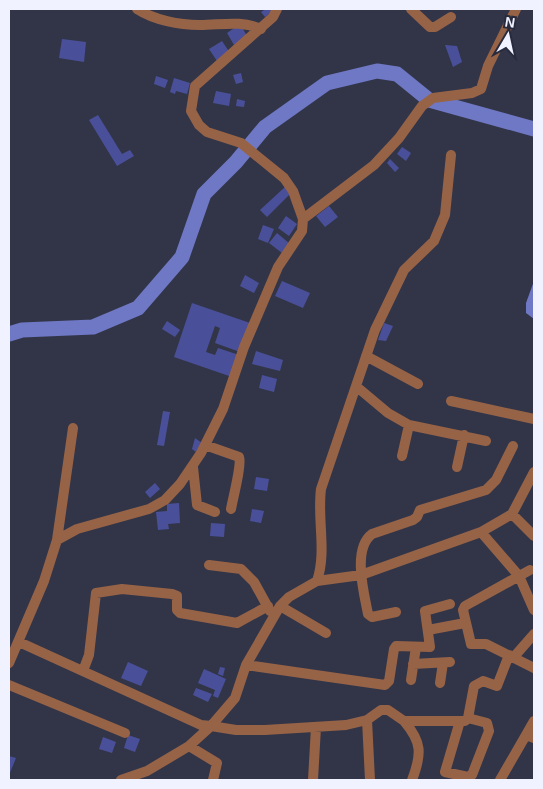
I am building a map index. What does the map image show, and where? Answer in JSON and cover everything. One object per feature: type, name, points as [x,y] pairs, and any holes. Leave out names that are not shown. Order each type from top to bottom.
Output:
[{"type":"street","points":[[137,9],[146,15],[165,20],[200,25],[220,23],[252,25],[261,29]]},
{"type":"street","points":[[56,540],[77,529],[149,510],[165,500],[193,467],[223,409],[244,347],[278,267],[290,252],[302,231],[303,219],[293,191],[284,178],[241,143],[212,134],[199,125],[191,111],[195,86],[261,29],[273,17],[277,9]]},
{"type":"street","points":[[411,9],[430,27],[436,27],[451,17]]},
{"type":"street","points":[[303,219],[374,164],[399,138],[422,106],[434,98],[481,89],[488,66],[516,9]]},
{"type":"street","points":[[317,581],[322,567],[323,553],[318,511],[321,489],[375,330],[395,285],[404,270],[434,242],[446,215],[451,155]]},
{"type":"street","points":[[366,356],[418,384]]},
{"type":"street","points":[[356,387],[388,413],[409,425],[486,441]]},
{"type":"street","points":[[451,401],[534,419]]},
{"type":"street","points":[[402,456],[409,425]]},
{"type":"street","points":[[9,662],[44,581],[56,540],[73,428]]},
{"type":"street","points":[[457,467],[464,435]]},
{"type":"street","points":[[205,445],[239,457],[241,463],[231,509]]},
{"type":"street","points":[[396,612],[372,617],[368,614],[361,575],[363,543],[366,538],[372,534],[413,520],[417,517],[420,510],[482,493],[496,480],[513,446]]},
{"type":"street","points":[[193,467],[197,505],[215,512]]},
{"type":"street","points":[[128,779],[147,772],[189,746],[211,726],[235,698],[246,665],[280,606],[300,589],[317,581],[361,575],[481,532],[512,514],[534,472]]},
{"type":"street","points":[[512,514],[534,536]]},
{"type":"street","points":[[481,532],[519,576],[532,598],[534,610]]},
{"type":"street","points":[[209,565],[241,569],[254,582],[274,617]]},
{"type":"street","points":[[530,570],[465,606],[463,610],[471,644],[486,644],[534,668]]},
{"type":"street","points":[[83,671],[89,655],[96,593],[122,589],[172,594],[177,596],[177,610],[180,613],[237,623],[268,606]]},
{"type":"street","points":[[246,665],[385,685],[389,681],[396,646],[430,647],[425,611],[450,604]]},
{"type":"street","points":[[280,606],[326,633]]},
{"type":"street","points":[[428,630],[465,623]]},
{"type":"street","points":[[404,721],[464,719],[487,723],[489,730],[472,775],[468,777],[445,772],[464,719],[474,686],[483,682],[497,686],[511,656],[534,634]]},
{"type":"street","points":[[19,642],[201,725],[236,730],[346,725],[368,720],[381,710],[388,710],[404,721],[415,734],[418,741],[419,761],[412,780]]},
{"type":"street","points":[[411,680],[416,647]]},
{"type":"street","points":[[413,664],[446,662],[440,684]]},
{"type":"street","points":[[9,685],[125,733]]},
{"type":"street","points":[[368,720],[370,780]]},
{"type":"street","points":[[500,780],[530,737],[534,722]]},
{"type":"street","points":[[313,780],[316,727]]},
{"type":"street","points":[[189,746],[217,763],[213,780]]},
{"type":"water","points":[[534,281],[534,319],[526,313],[526,303]]},
{"type":"building","points":[[266,9],[275,9],[265,17],[261,12]]},
{"type":"building","points":[[240,24],[247,36],[234,45],[227,33]]},
{"type":"building","points":[[62,39],[86,42],[84,62],[59,58]]},
{"type":"building","points":[[222,41],[230,53],[217,61],[209,49]]},
{"type":"building","points":[[445,45],[457,46],[462,62],[453,67]]},
{"type":"building","points":[[241,73],[243,82],[236,84],[233,75]]},
{"type":"building","points":[[156,76],[168,80],[165,88],[154,84]]},
{"type":"building","points":[[174,78],[190,83],[187,94],[176,91],[175,94],[170,92]]},
{"type":"building","points":[[216,91],[231,94],[229,106],[213,103]]},
{"type":"building","points":[[237,99],[245,101],[244,107],[236,106]]},
{"type":"building","points":[[98,115],[122,154],[130,150],[134,156],[117,166],[89,120]]},
{"type":"building","points":[[402,147],[411,153],[406,161],[397,154]]},
{"type":"building","points":[[390,159],[399,168],[395,172],[387,163]]},
{"type":"building","points":[[286,186],[292,192],[267,217],[260,210]]},
{"type":"building","points":[[329,206],[338,217],[325,227],[316,216]]},
{"type":"building","points":[[286,216],[297,224],[289,236],[278,228]]},
{"type":"building","points":[[263,225],[274,229],[268,243],[258,239]]},
{"type":"building","points":[[277,233],[290,244],[282,253],[269,243]]},
{"type":"building","points":[[245,275],[259,283],[254,293],[240,286]]},
{"type":"building","points":[[282,281],[310,293],[303,308],[275,296]]},
{"type":"building","points":[[192,303],[250,323],[240,352],[215,343],[220,328],[215,326],[206,352],[215,355],[218,348],[239,355],[232,377],[174,357]]},
{"type":"building","points":[[167,321],[180,330],[175,337],[162,329]]},
{"type":"building","points":[[384,323],[393,326],[386,341],[378,340]]},
{"type":"building","points":[[256,351],[283,360],[280,371],[252,364]]},
{"type":"building","points":[[262,375],[277,379],[274,392],[259,388]]},
{"type":"building","points":[[163,411],[170,412],[164,446],[157,445]]},
{"type":"building","points":[[195,438],[202,443],[196,452],[192,449]]},
{"type":"building","points":[[256,477],[269,479],[267,491],[254,489]]},
{"type":"building","points":[[155,483],[160,489],[150,498],[145,492]]},
{"type":"building","points":[[179,503],[180,523],[168,524],[169,529],[158,530],[156,512],[167,511],[167,504]]},
{"type":"building","points":[[252,509],[264,511],[261,523],[250,521]]},
{"type":"building","points":[[211,523],[225,524],[224,537],[210,536]]},
{"type":"building","points":[[128,662],[148,671],[141,686],[121,678]]},
{"type":"building","points":[[220,667],[225,668],[223,676],[218,674]]},
{"type":"building","points":[[204,669],[226,679],[218,698],[213,696],[215,690],[198,683]]},
{"type":"building","points":[[196,688],[212,694],[208,702],[193,695]]},
{"type":"building","points":[[128,735],[140,739],[135,752],[124,748]]},
{"type":"building","points":[[103,737],[116,742],[112,753],[99,749]]},
{"type":"building","points":[[9,756],[16,758],[9,775]]},
{"type":"waterway","points":[[9,334],[22,330],[93,327],[138,308],[182,257],[204,194],[236,162],[265,127],[327,83],[377,71],[397,74],[429,100],[534,129]]}]
